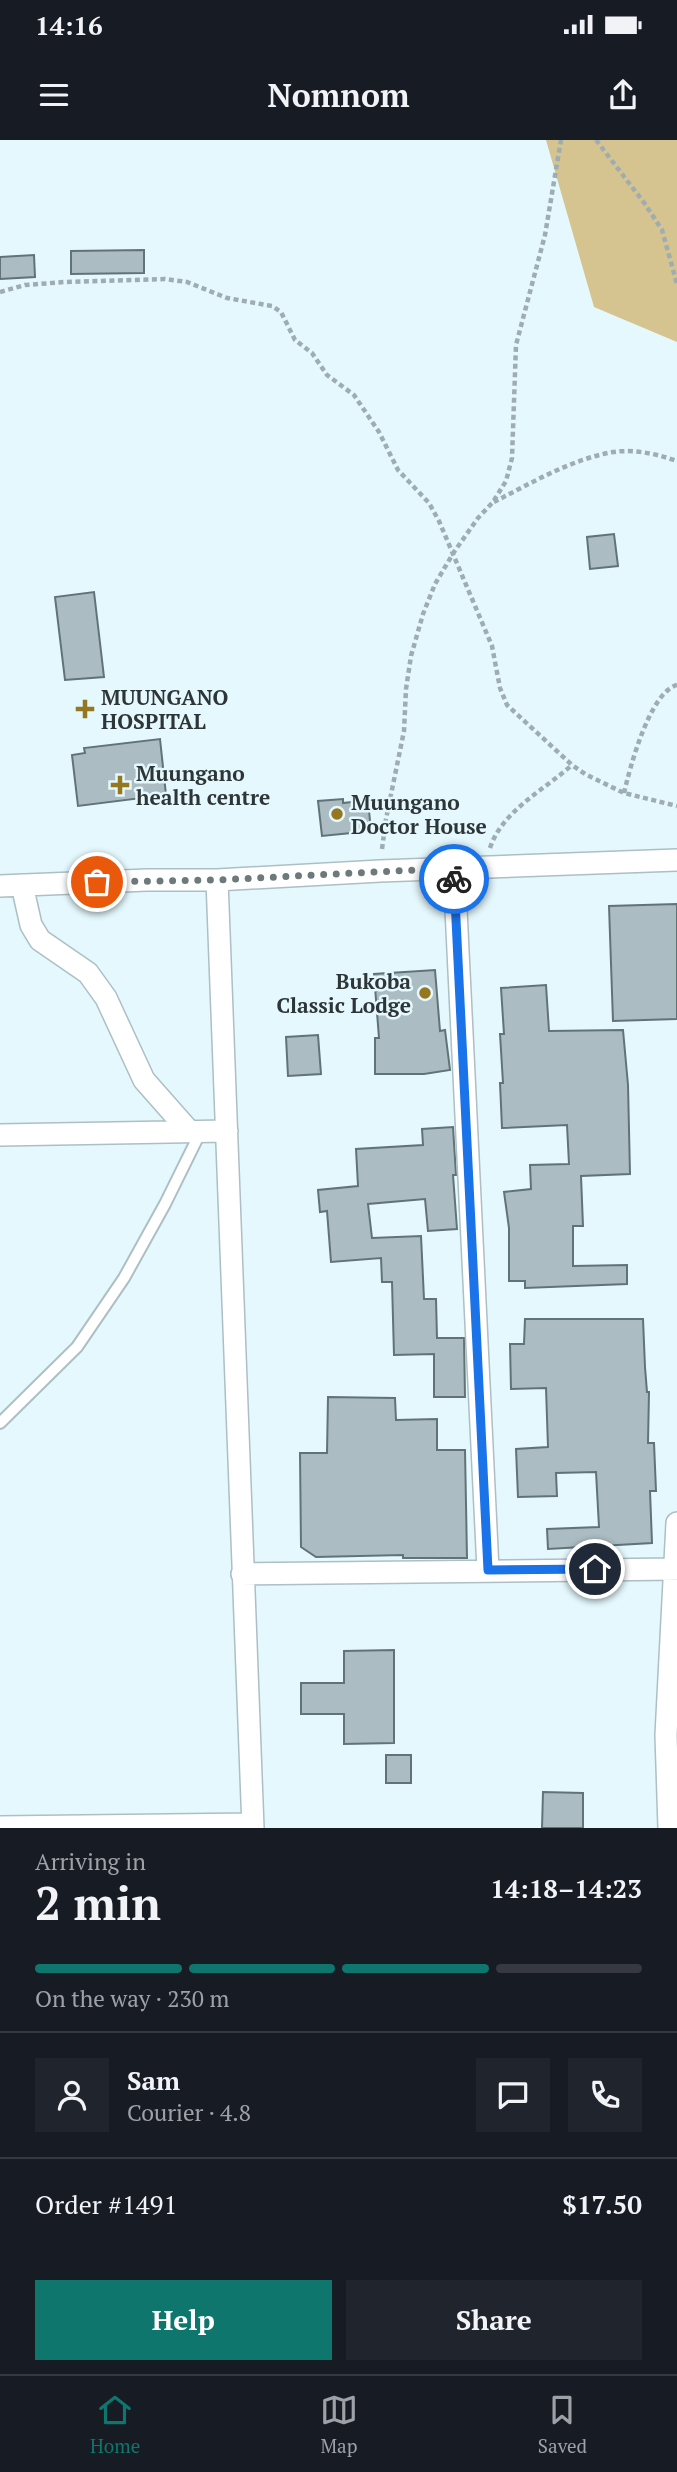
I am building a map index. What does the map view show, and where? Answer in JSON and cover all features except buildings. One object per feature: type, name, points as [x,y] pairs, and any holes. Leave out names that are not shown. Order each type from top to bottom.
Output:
[{"type":"street","points":[[0,886],[217,880],[677,860]]},
{"type":"street","points":[[454,868],[488,1570]]},
{"type":"street","points":[[0,1827],[252,1826],[217,880]]},
{"type":"street","points":[[22,885],[31,925],[40,940],[88,972],[106,998],[145,1080],[195,1131]]},
{"type":"street","points":[[0,1135],[227,1131]]},
{"type":"street","points":[[669,1828],[666,1735],[677,1523]]},
{"type":"street","points":[[242,1574],[676,1569]]},
{"type":"lane","points":[[0,1423],[77,1347],[124,1278],[165,1205],[195,1131]]},
{"type":"path","points":[[380,871],[386,819],[404,731],[411,656],[423,614],[435,584],[454,552],[506,481],[512,458],[516,345],[545,235],[561,140]]},
{"type":"path","points":[[596,140],[662,230],[677,284]]},
{"type":"path","points":[[0,292],[25,285],[164,279],[187,282],[227,298],[272,306],[281,312],[295,340],[312,353],[327,375],[354,395],[379,432],[398,470],[429,503],[454,552],[492,646],[500,688],[507,705],[585,774],[624,793],[677,806]]},
{"type":"path","points":[[493,502],[536,480],[614,452],[654,453],[677,461]]},
{"type":"path","points":[[624,793],[650,712],[661,694],[677,685]]},
{"type":"path","points":[[483,867],[492,842],[505,822],[572,765]]},
{"type":"shaded area","points":[[546,140],[677,140],[677,342],[594,307]]},
{"type":"way so far","points":[[97,882],[217,880],[454,868],[454,879]]},
{"type":"place","name":"MUUNGANO HOSPITAL","points":[[85,709]]},
{"type":"place","name":"Muungano health centre","points":[[120,785]]},
{"type":"place","name":"Muungano Doctor House","points":[[337,814]]},
{"type":"place","name":"Bukoba Classic Lodge","points":[[425,993]]},
{"type":"route","points":[[454,879],[488,1570],[595,1569]]}]
